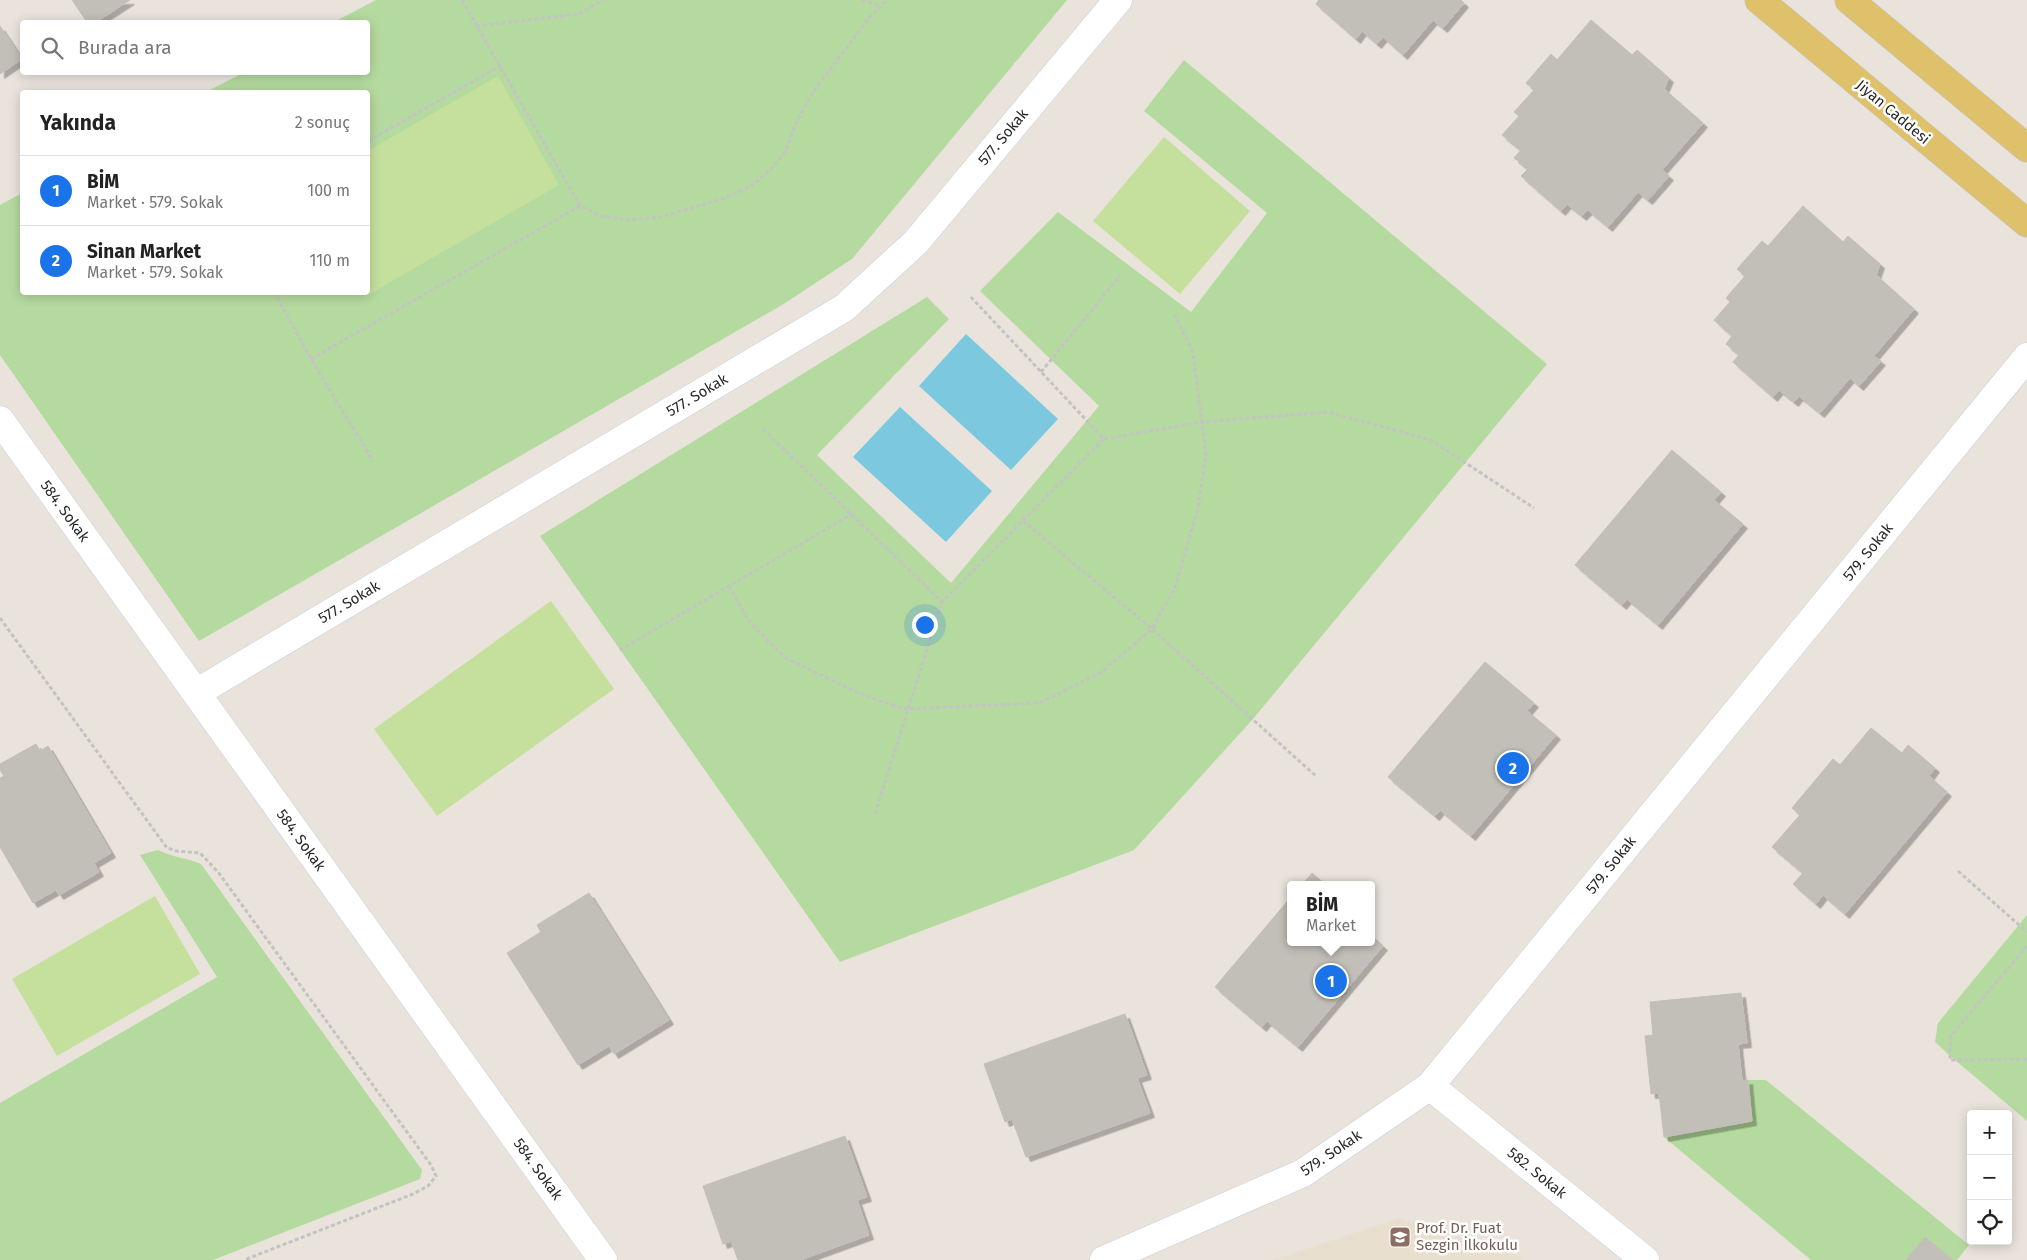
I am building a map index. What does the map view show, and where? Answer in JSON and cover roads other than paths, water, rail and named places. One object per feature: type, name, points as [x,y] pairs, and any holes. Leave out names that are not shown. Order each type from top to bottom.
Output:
[{"type":"main road","name":"Jiyan Caddesi","points":[[1759,0],[2027,223]]},
{"type":"main road","points":[[1849,0],[2027,148]]},
{"type":"street","name":"577. Sokak","points":[[196,693],[844,308],[916,242],[1118,0]]},
{"type":"street","name":"579. Sokak","points":[[1104,1260],[1303,1173],[1430,1086],[2027,357]]},
{"type":"street","name":"584. Sokak","points":[[0,420],[603,1260]]},
{"type":"street","name":"582. Sokak","points":[[1430,1086],[1645,1260]]},
{"type":"water","points":[[966,334],[1058,419],[1011,470],[919,386]]},
{"type":"water","points":[[900,407],[992,491],[946,542],[853,457]]},
{"type":"place","name":"Sinan Market","points":[[1513,768]]},
{"type":"place","name":"BİM","points":[[1331,981]]},
{"type":"place","name":"Prof. Dr. Fuat Sezgin İlkokulu","points":[[1400,1237]]}]
